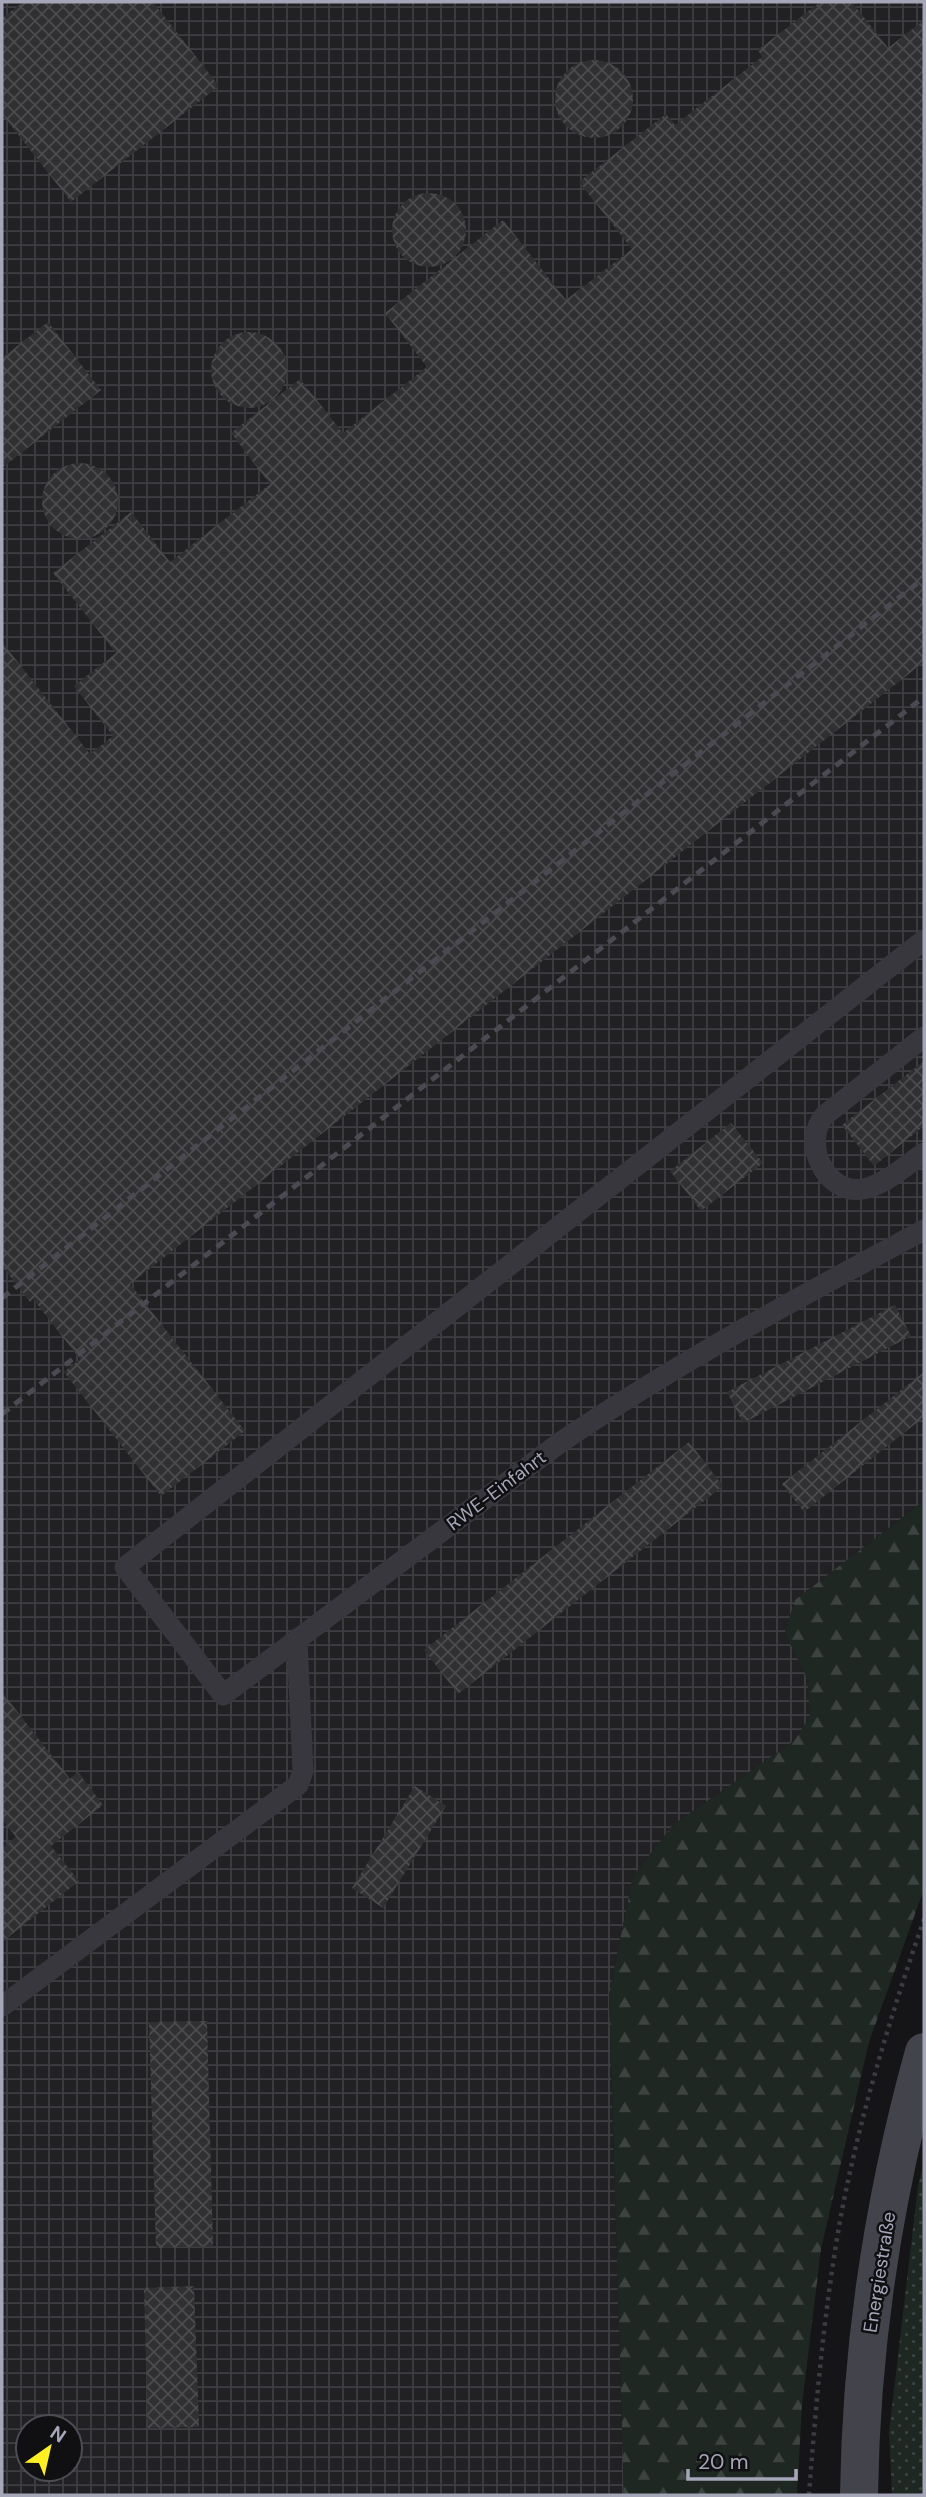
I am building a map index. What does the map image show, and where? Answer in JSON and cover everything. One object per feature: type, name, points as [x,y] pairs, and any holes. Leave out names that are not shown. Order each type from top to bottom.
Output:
[{"type":"main road","name":"Energiestraße","points":[[859,2495],[862,2403],[877,2277],[895,2171],[924,2052]]},
{"type":"lane","name":"RWE-Einfahrt","points":[[924,940],[125,1567],[223,1695],[561,1442],[647,1384],[924,1230]]},
{"type":"lane","points":[[924,1037],[825,1115],[816,1131],[814,1142],[816,1156],[833,1178],[840,1184],[856,1189],[876,1185],[924,1153]]},
{"type":"lane","points":[[2,2006],[298,1785],[303,1771],[297,1639]]},
{"type":"shaded area","points":[[2,2],[924,2],[924,1501],[795,1600],[785,1633],[808,1678],[810,1717],[794,1741],[673,1825],[633,1876],[609,1995],[624,2495],[2,2495]]},
{"type":"green space","points":[[924,1501],[924,1889],[869,2042],[821,2249],[802,2405],[797,2495],[624,2495],[609,1995],[633,1876],[673,1825],[794,1741],[810,1717],[807,1678],[785,1633],[795,1600]]},
{"type":"green space","points":[[924,2162],[924,2495],[892,2495],[889,2432],[918,2186]]},
{"type":"building","points":[[23,2],[153,2],[219,86],[71,202],[2,114],[2,18]]},
{"type":"building","points":[[820,2],[852,2],[888,48],[924,20],[924,662],[130,1284],[245,1431],[161,1496],[64,1372],[80,1359],[33,1299],[30,1302],[2,1266],[2,642],[90,754],[113,736],[74,686],[116,653],[53,573],[131,512],[170,562],[270,484],[231,433],[300,379],[343,433],[427,367],[385,313],[503,220],[566,300],[632,249],[579,182],[666,114],[675,125],[762,57],[758,50]]},
{"type":"building","points":[[594,60],[609,63],[622,71],[630,84],[633,99],[630,114],[622,127],[609,135],[594,138],[579,135],[566,127],[558,114],[555,99],[558,84],[566,71],[579,63]]},
{"type":"building","points":[[429,193],[443,196],[455,204],[463,216],[466,230],[463,244],[455,256],[443,264],[429,267],[415,264],[403,256],[395,244],[392,230],[395,216],[403,204],[415,196]]},
{"type":"building","points":[[48,322],[101,390],[2,468],[2,358]]},
{"type":"building","points":[[249,332],[263,335],[276,343],[284,356],[287,370],[284,384],[276,397],[263,405],[249,408],[235,405],[222,397],[214,384],[211,370],[214,356],[222,343],[235,335]]},
{"type":"building","points":[[73,463],[87,463],[101,469],[112,480],[118,501],[115,516],[107,528],[87,539],[73,539],[59,533],[48,522],[42,508],[42,494],[48,480],[59,469]]},
{"type":"building","points":[[924,1061],[924,1126],[874,1166],[842,1125]]},
{"type":"building","points":[[731,1123],[763,1163],[701,1211],[670,1171]]},
{"type":"building","points":[[895,1305],[911,1336],[743,1423],[727,1392]]},
{"type":"building","points":[[924,1372],[924,1417],[804,1512],[782,1484]]},
{"type":"building","points":[[689,1442],[723,1486],[458,1694],[424,1650]]},
{"type":"building","points":[[2,1692],[70,1779],[78,1772],[103,1805],[51,1846],[79,1881],[2,1942],[2,1848],[16,1837],[2,1819]]},
{"type":"building","points":[[415,1786],[446,1806],[383,1908],[352,1888]]},
{"type":"building","points":[[207,2021],[213,2246],[156,2248],[149,2022]]},
{"type":"building","points":[[194,2286],[199,2427],[148,2428],[144,2288]]},
{"type":"railway","points":[[2,1298],[924,578]]},
{"type":"railway","points":[[2,1414],[924,697]]}]
